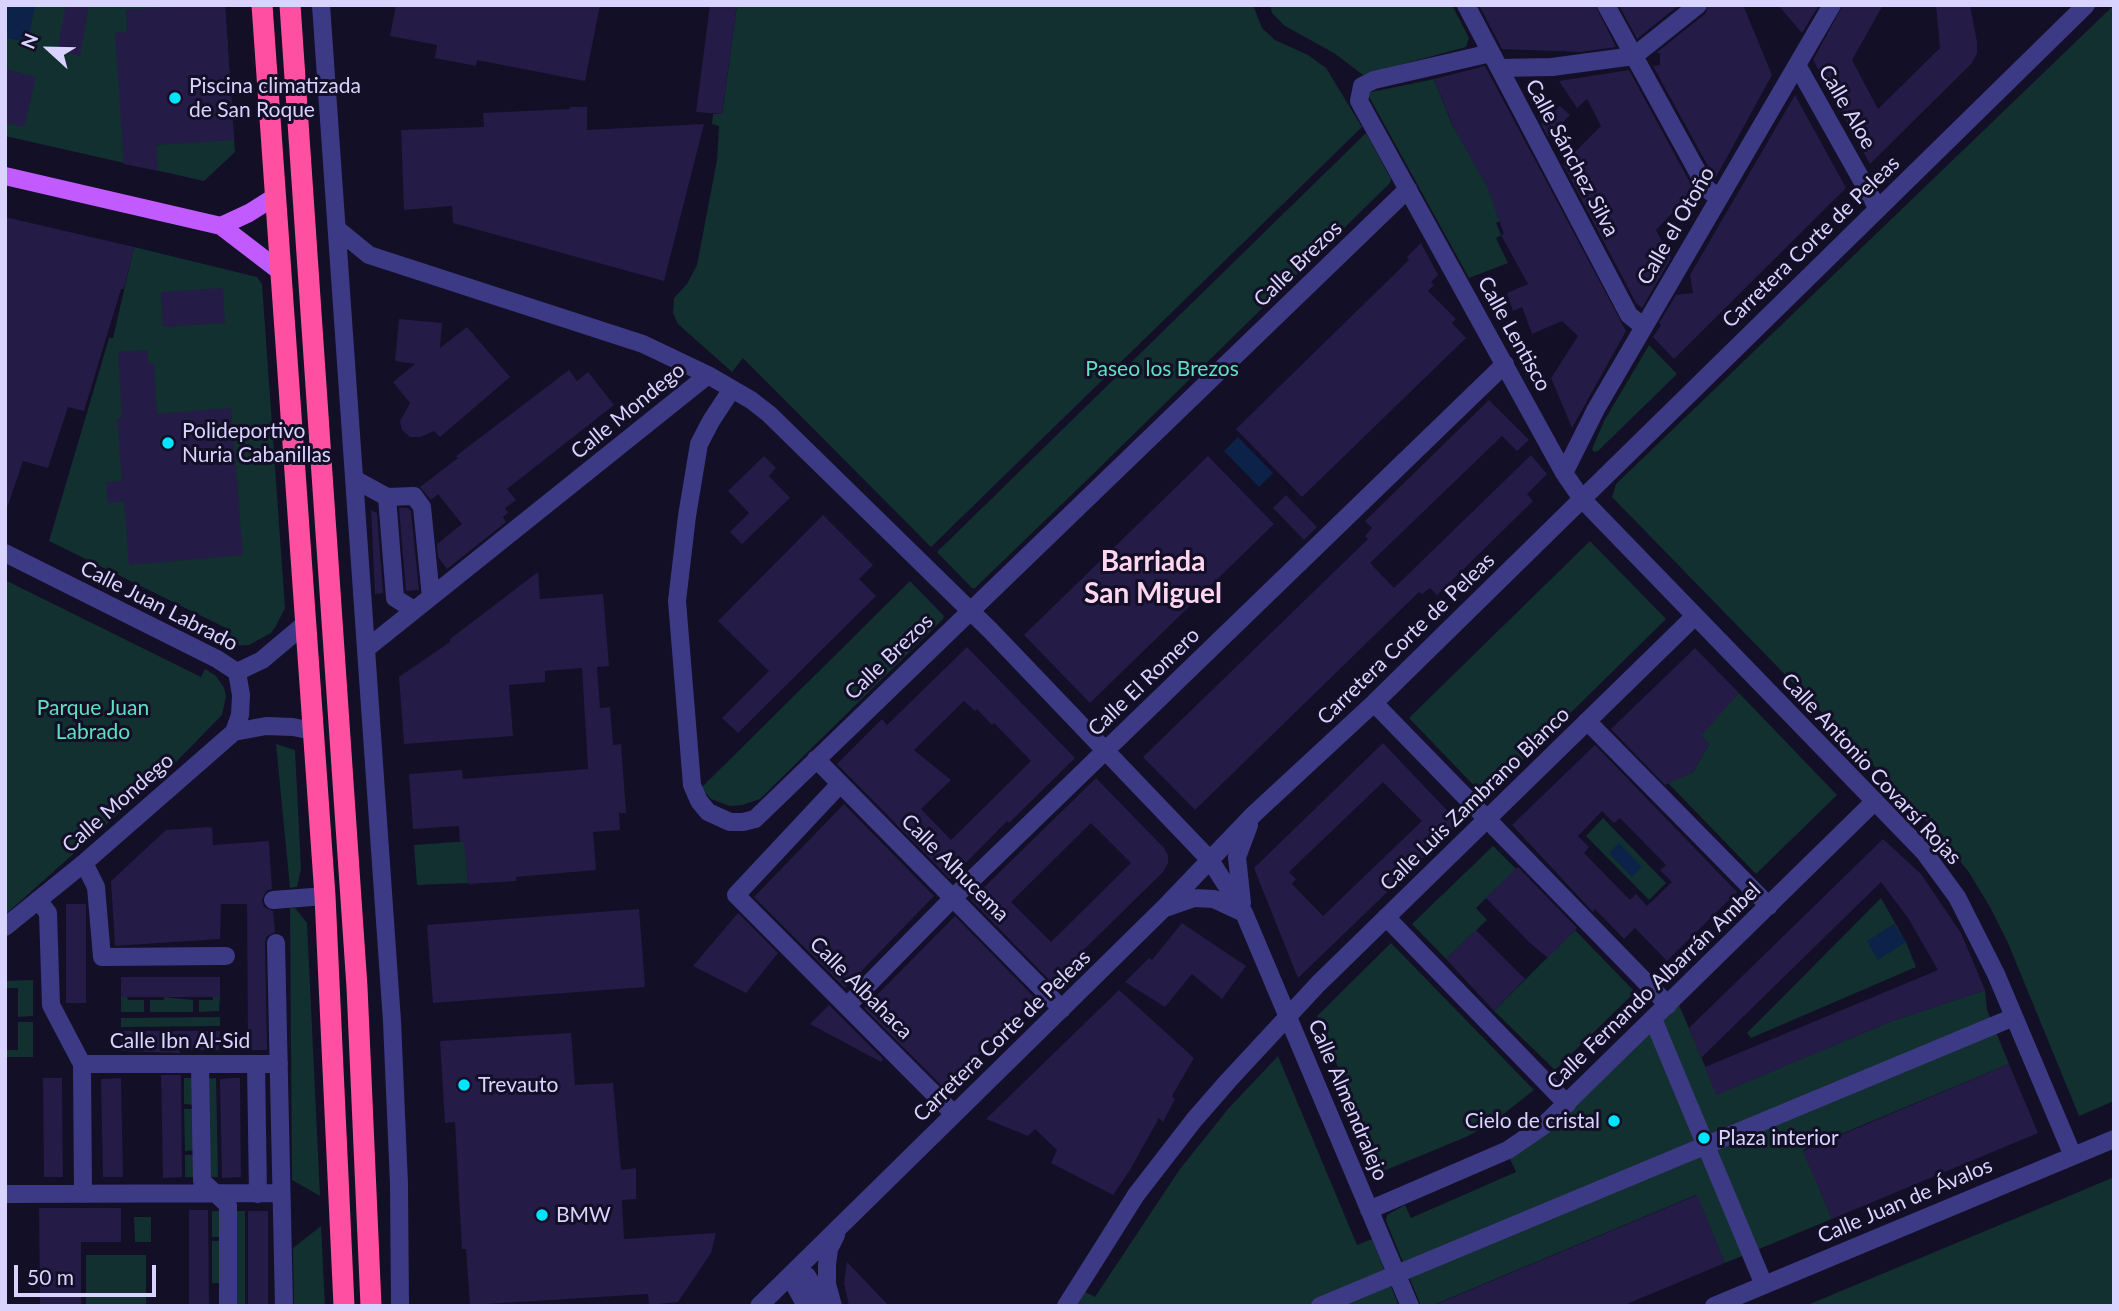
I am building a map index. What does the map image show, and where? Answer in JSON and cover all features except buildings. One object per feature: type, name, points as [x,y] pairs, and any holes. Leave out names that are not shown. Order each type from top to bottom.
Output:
[{"type":"highway","points":[[262,5],[325,896],[344,1306]]},
{"type":"highway","points":[[290,5],[357,987],[371,1306]]},
{"type":"main road","points":[[5,176],[221,226],[281,272]]},
{"type":"main road","points":[[221,226],[276,196]]},
{"type":"street","points":[[321,5],[392,1021],[399,1184],[400,1306]]},
{"type":"street","name":"Calle Sánchez Silva","points":[[1466,5],[1629,315],[1644,327]]},
{"type":"street","points":[[1606,5],[1707,189],[1719,198]]},
{"type":"street","points":[[1495,61],[1574,65],[1634,56],[1698,5]]},
{"type":"street","name":"Calle el Otoño","points":[[1564,473],[1596,409],[1832,5]]},
{"type":"street","name":"Carretera Corte de Peleas","points":[[759,1306],[1164,908],[1254,814],[1374,703],[2086,5]]},
{"type":"street","name":"Calle Lentisco","points":[[1495,61],[1374,80],[1361,93],[1408,190],[1564,473],[1582,499]]},
{"type":"street","name":"Calle Aloe","points":[[1797,65],[1878,209]]},
{"type":"street","name":"Calle Brezos","points":[[732,388],[699,444],[677,601],[692,785],[699,801],[708,812],[730,822],[743,822],[755,819],[1408,190]]},
{"type":"street","points":[[337,229],[369,255],[643,344],[708,375]]},
{"type":"street","points":[[341,275],[351,263],[369,255]]},
{"type":"street","name":"Calle El Romero","points":[[847,1006],[953,898],[1505,364]]},
{"type":"street","name":"Calle Mondego","points":[[366,649],[708,375],[769,414],[970,610],[1105,751],[1214,856]]},
{"type":"street","points":[[354,480],[387,497],[414,496],[422,507],[431,597]]},
{"type":"street","points":[[387,497],[396,598],[414,610]]},
{"type":"street","name":"Calle Antonio Covarsí Rojas","points":[[1582,499],[1924,852],[1957,897],[1996,974],[2073,1156]]},
{"type":"street","name":"Calle Juan Labrado","points":[[5,553],[217,659],[237,672],[241,695],[240,715],[234,732]]},
{"type":"street","name":"Calle Luis Zambrano Blanco","points":[[1066,1306],[1104,1243],[1165,1157],[1228,1080],[1287,1016],[1386,917],[1695,616]]},
{"type":"street","points":[[237,672],[262,660],[306,622]]},
{"type":"street","points":[[241,695],[250,713],[266,726]]},
{"type":"street","points":[[1374,703],[1668,1005]]},
{"type":"street","points":[[1587,721],[1769,906]]},
{"type":"street","points":[[234,732],[266,726],[313,731]]},
{"type":"street","name":"Calle Mondego","points":[[5,927],[84,863],[234,732]]},
{"type":"street","name":"Calle Alhucema","points":[[816,760],[1062,1009]]},
{"type":"street","name":"Calle Albahaca","points":[[840,784],[736,894],[954,1114]]},
{"type":"street","name":"Calle Fernando Albarrán Ambel","points":[[1369,1210],[1508,1150],[1543,1126],[1875,801]]},
{"type":"street","name":"Calle Almendralejo","points":[[1244,913],[1238,884],[1237,857],[1254,814]]},
{"type":"street","name":"Calle Almendralejo","points":[[1214,856],[1238,884]]},
{"type":"street","name":"Calle Almendralejo","points":[[1214,856],[1244,913],[1410,1306]]},
{"type":"street","points":[[84,863],[96,887],[102,957],[226,956]]},
{"type":"street","points":[[273,900],[325,896]]},
{"type":"street","points":[[1164,908],[1194,898],[1214,899],[1244,913]]},
{"type":"street","points":[[38,901],[48,913],[51,1005],[82,1064],[83,1194]]},
{"type":"street","points":[[1386,917],[1567,1104]]},
{"type":"street","points":[[276,943],[284,1306]]},
{"type":"street","points":[[1320,1306],[2014,1017]]},
{"type":"street","points":[[1653,1019],[1764,1285]]},
{"type":"street","name":"Calle Ibn Al-Sid","points":[[82,1064],[279,1064]]},
{"type":"street","points":[[200,1064],[228,1306]]},
{"type":"street","points":[[256,1064],[258,1194]]},
{"type":"street","name":"Calle Juan de Ávalos","points":[[1714,1306],[2114,1139]]},
{"type":"street","points":[[5,1194],[281,1193]]},
{"type":"street","points":[[833,1306],[827,1284],[827,1257],[839,1227]]},
{"type":"street","points":[[806,1306],[790,1277],[797,1269],[807,1276],[822,1306]]},
{"type":"green space","points":[[5,5],[225,5],[235,152],[204,181],[5,136]]},
{"type":"green space","points":[[737,5],[1253,5],[1262,28],[1275,40],[1308,55],[1326,68],[1362,127],[931,547],[743,358],[732,372],[678,324],[673,313],[674,298],[687,284],[697,265],[717,160],[719,126],[712,124],[713,114],[722,114]]},
{"type":"green space","points":[[1270,5],[1452,5],[1469,38],[1466,47],[1363,75],[1334,53],[1285,26],[1272,13]]},
{"type":"green space","points":[[2114,5],[2114,1101],[2079,1116],[2008,943],[1968,871],[1916,809],[1612,497],[1616,484]]},
{"type":"green space","points":[[1434,79],[1452,124],[1492,194],[1500,221],[1496,223],[1501,235],[1496,238],[1508,263],[1469,278],[1367,93]]},
{"type":"green space","name":"Paseo los Brezos","points":[[1366,133],[1391,179],[1390,183],[1091,476],[972,588],[937,552]]},
{"type":"green space","name":"Polideportivo Nuria Cabanillas","points":[[134,247],[257,277],[262,284],[285,608],[271,633],[249,645],[231,646],[228,629],[49,541],[109,338],[113,338]]},
{"type":"green space","points":[[1649,345],[1677,374],[1594,452],[1592,449],[1604,421]]},
{"type":"green space","points":[[1590,541],[1666,619],[1485,797],[1409,718]]},
{"type":"green space","name":"Parque Juan Labrado","points":[[5,580],[201,677],[205,669],[216,676],[226,696],[222,715],[174,764],[5,915]]},
{"type":"green space","points":[[910,581],[944,616],[943,619],[760,799],[730,806],[711,799],[701,788]]},
{"type":"green space","points":[[1739,693],[1837,795],[1756,874],[1668,783],[1693,772],[1709,744],[1698,733]]},
{"type":"green space","points":[[276,744],[295,750],[301,869],[297,887],[290,888]]},
{"type":"green space","points":[[1603,818],[1666,883],[1649,900],[1586,836]]},
{"type":"green space","points":[[469,841],[466,860],[468,883],[417,885],[414,845]]},
{"type":"green space","points":[[1493,846],[1516,869],[1476,908],[1487,920],[1446,959],[1412,924]]},
{"type":"green space","points":[[1881,898],[1906,942],[1916,967],[1751,1038],[1747,1033]]},
{"type":"green space","points":[[290,908],[295,908],[307,923],[320,1196],[292,1180]]},
{"type":"green space","points":[[1575,930],[1635,992],[1555,1070],[1494,1011]]},
{"type":"green space","points":[[1391,943],[1534,1090],[1492,1123],[1466,1137],[1381,1172],[1317,1016]]},
{"type":"green space","points":[[33,980],[33,1016],[18,1017],[18,988],[5,988],[5,981]]},
{"type":"green space","points":[[1985,990],[1987,1010],[2009,1064],[1803,1150],[1832,1219],[1725,1263],[1696,1195],[1431,1306],[1421,1306],[1386,1221],[1387,1215],[1405,1205],[1411,1218],[1516,1172],[1510,1159],[1542,1137],[1679,1005],[1717,1094],[1892,1021]]},
{"type":"green space","points":[[121,997],[144,1000],[144,1012],[121,1012]]},
{"type":"green space","points":[[164,997],[193,1000],[193,1012],[150,1012],[150,1000],[164,1000]]},
{"type":"green space","points":[[213,997],[220,997],[219,1011],[199,1012],[199,1000],[213,1000]]},
{"type":"green space","points":[[220,1017],[220,1026],[121,1027],[121,1018]]},
{"type":"green space","points":[[18,1022],[33,1022],[33,1057],[5,1057],[5,1050],[18,1050]]},
{"type":"green space","points":[[1278,1056],[1357,1245],[1372,1239],[1399,1306],[1077,1306],[1085,1292],[1095,1297],[1180,1169],[1228,1109]]},
{"type":"green space","points":[[184,1078],[198,1078],[198,1105],[184,1104]]},
{"type":"green space","points":[[216,1078],[218,1177],[204,1177],[203,1079]]},
{"type":"green space","points":[[184,1109],[198,1109],[198,1150],[185,1151]]},
{"type":"green space","points":[[185,1155],[198,1155],[199,1177],[185,1177]]},
{"type":"green space","points":[[2114,1177],[2114,1306],[1805,1306],[2062,1199]]},
{"type":"green space","points":[[212,1211],[226,1211],[226,1237],[212,1237]]},
{"type":"green space","points":[[231,1211],[245,1211],[245,1306],[231,1306]]},
{"type":"green space","points":[[134,1217],[151,1217],[151,1242],[135,1242]]},
{"type":"green space","points":[[321,1226],[325,1306],[294,1306],[293,1248]]},
{"type":"green space","points":[[212,1241],[226,1241],[225,1283],[212,1283]]},
{"type":"green space","points":[[86,1255],[146,1255],[146,1306],[86,1306]]},
{"type":"water","points":[[5,5],[35,5],[28,42],[5,38]]},
{"type":"water","points":[[1238,437],[1273,473],[1259,487],[1224,451]]},
{"type":"water","points":[[1619,843],[1642,867],[1632,877],[1609,853]]},
{"type":"water","points":[[1894,924],[1906,942],[1878,960],[1867,941]]},
{"type":"place","name":"Piscina climatizada de San Roque","points":[[175,98]]},
{"type":"place","name":"Polideportivo Nuria Cabanillas","points":[[168,443]]},
{"type":"place","name":"Trevauto","points":[[464,1085]]},
{"type":"place","name":"Cielo de cristal","points":[[1614,1121]]},
{"type":"place","name":"Plaza interior","points":[[1704,1138]]},
{"type":"place","name":"BMW","points":[[542,1215]]},
{"type":"district","name":"Barriada San Miguel","points":[[1153,578]]}]
